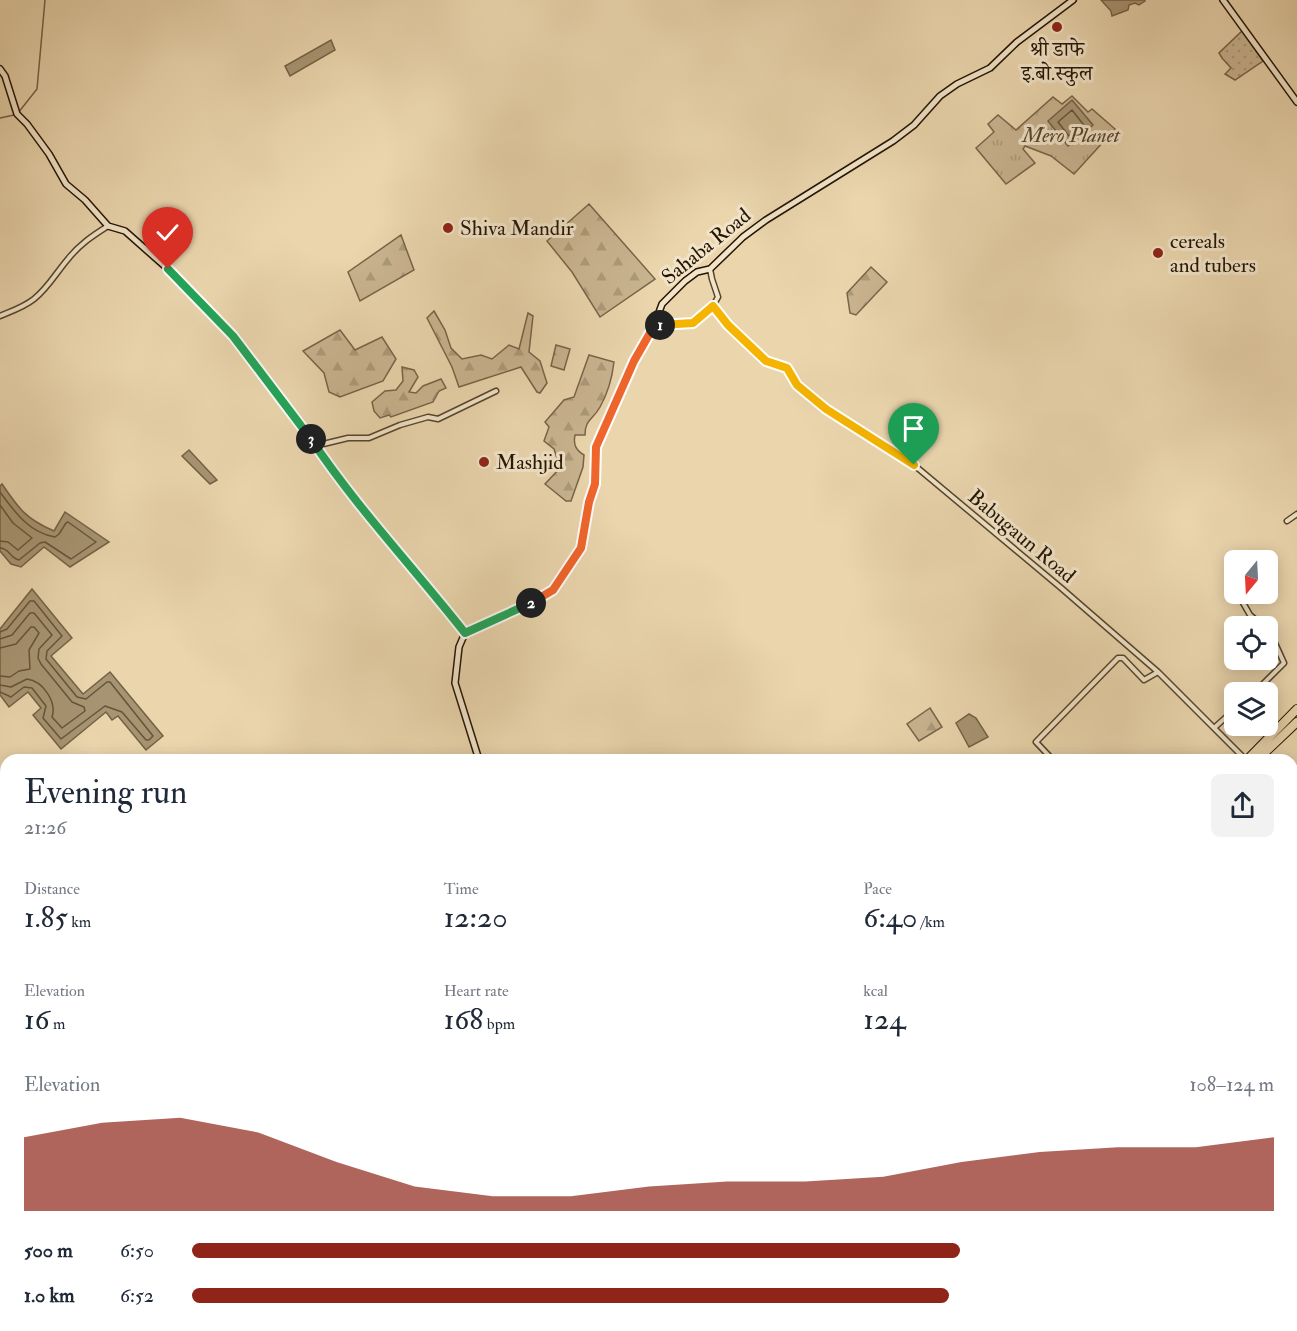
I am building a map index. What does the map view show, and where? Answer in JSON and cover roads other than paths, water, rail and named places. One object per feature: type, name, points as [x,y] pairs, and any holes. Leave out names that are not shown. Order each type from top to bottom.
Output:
[{"type":"highway","points":[[1252,754],[1297,709]]},
{"type":"highway","points":[[1263,754],[1297,722]]},
{"type":"street","name":"Sahaba Road","points":[[465,633],[547,595],[553,590],[578,553],[582,545],[589,502],[595,484],[596,447],[634,361],[654,326],[662,304],[697,272],[710,269],[743,237],[766,220],[893,141],[914,125],[940,96],[957,84],[990,68],[1017,42],[1074,0]]},
{"type":"street","points":[[1222,0],[1297,102]]},
{"type":"street","points":[[0,69],[5,76],[17,114],[49,154],[66,184],[85,200],[108,226],[125,231],[168,269],[233,336],[395,549],[420,576],[465,633],[458,652],[455,683],[477,754]]},
{"type":"street","points":[[0,316],[17,310],[33,300],[54,280],[67,260],[86,240],[108,226]]},
{"type":"street","points":[[654,326],[693,323],[713,306],[718,297],[710,269]]},
{"type":"street","name":"Babugaun Road","points":[[713,306],[728,325],[766,361],[787,368],[797,385],[826,409],[914,465],[1060,587],[1158,672],[1240,754]]},
{"type":"street","points":[[315,446],[348,438],[369,438],[400,425],[428,417],[438,419],[496,391]]},
{"type":"street","points":[[1287,521],[1297,514]]},
{"type":"street","points":[[1278,650],[1284,663],[1278,669]]},
{"type":"street","points":[[1047,754],[1036,742],[1118,658],[1123,658],[1144,680],[1158,672]]},
{"type":"street","points":[[1265,682],[1277,670]]},
{"type":"street","points":[[1214,728],[1224,719]]},
{"type":"water","points":[[1101,0],[1145,1],[1139,5],[1135,3],[1129,5],[1128,10],[1112,16],[1111,11]]},
{"type":"water","points":[[331,40],[335,50],[290,76],[285,66]]},
{"type":"water","points":[[1072,100],[1093,125],[1068,146],[1048,121]]},
{"type":"water","points":[[189,450],[217,480],[210,484],[182,456]]},
{"type":"water","points":[[2,484],[24,512],[44,527],[54,531],[65,512],[109,542],[70,567],[44,547],[21,567],[11,564],[0,551],[0,486]]},
{"type":"water","points":[[32,589],[72,638],[51,656],[83,694],[110,672],[163,736],[146,750],[118,716],[112,720],[106,712],[61,749],[33,715],[41,708],[28,692],[9,707],[0,695],[0,629]]},
{"type":"water","points":[[969,714],[976,718],[988,737],[969,747],[956,723]]},
{"type":"waterway","points":[[18,113],[37,89],[45,0]]},
{"type":"waterway","points":[[0,118],[14,115]]},
{"type":"place","name":"श्री डाफे इ.बाे.स्कुल","points":[[1057,27]]},
{"type":"place","name":"Shiva Mandir","points":[[448,228]]},
{"type":"place","name":"cereals and tubers","points":[[1158,253]]},
{"type":"place","name":"Mashjid","points":[[484,462]]},
{"type":"park label","name":"Mero Planet","points":[[1071,135]]}]
